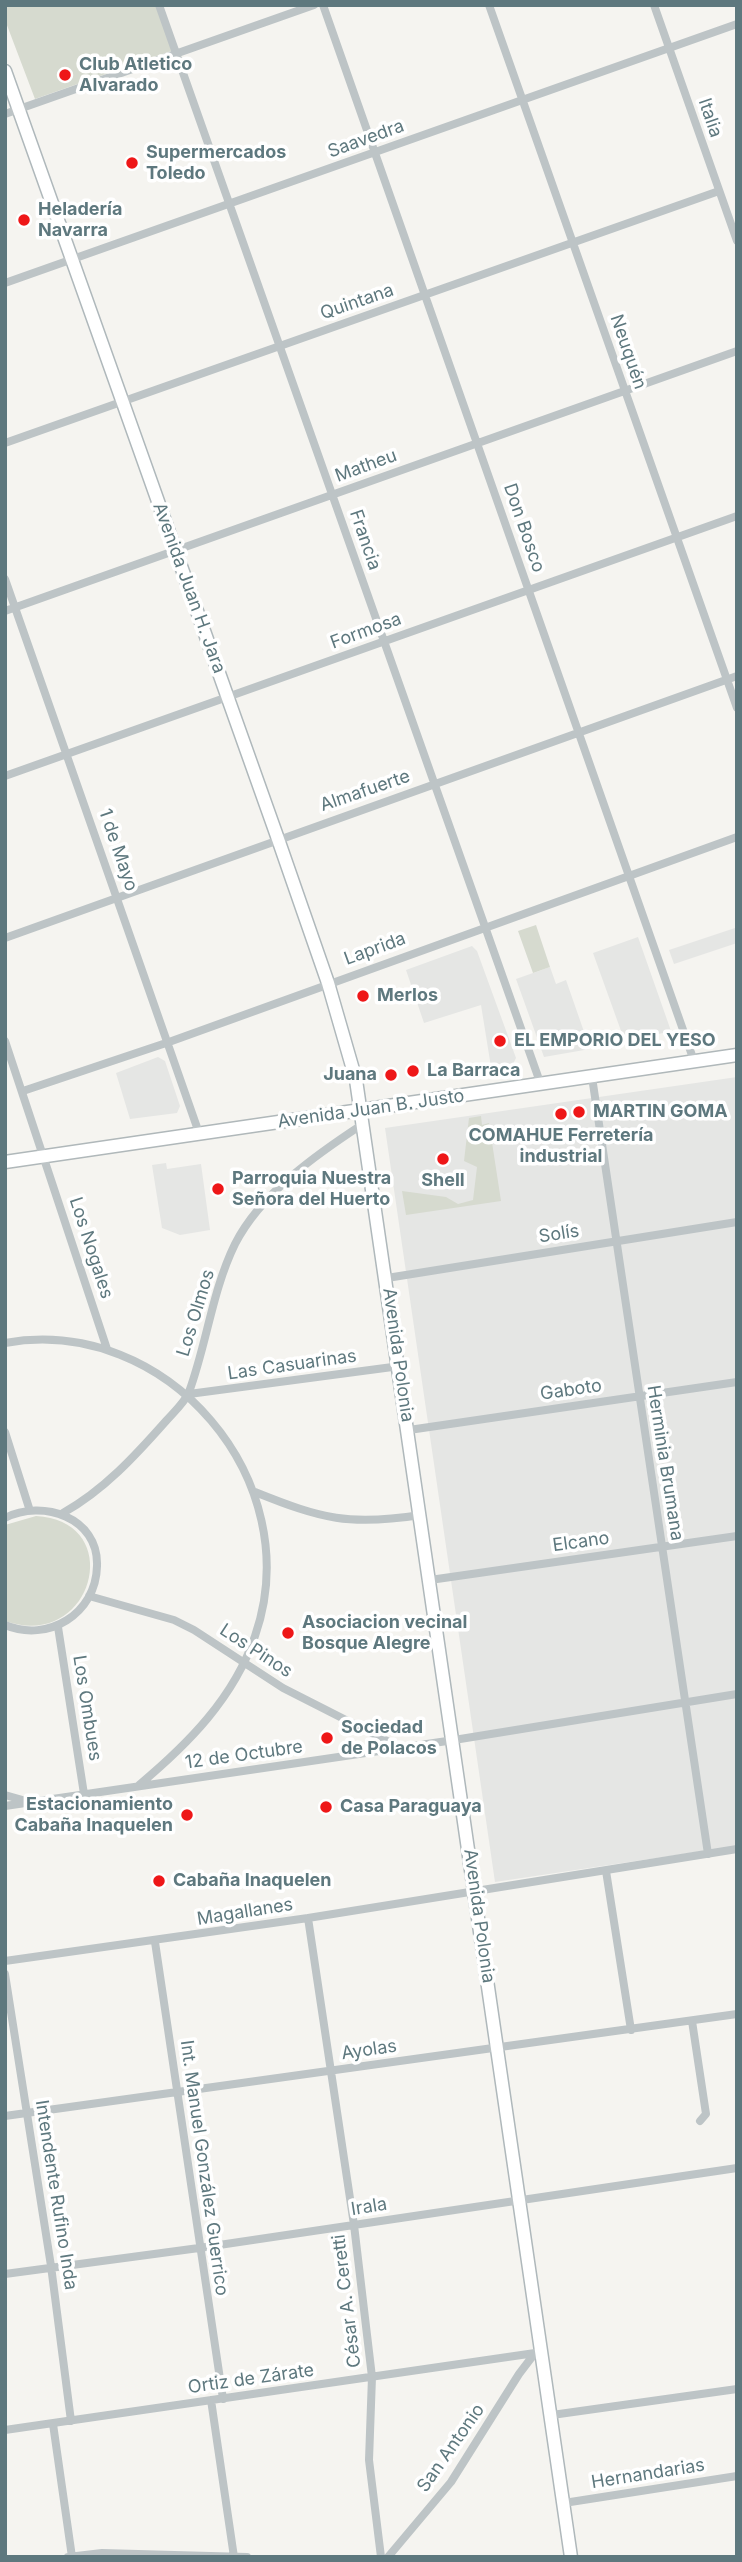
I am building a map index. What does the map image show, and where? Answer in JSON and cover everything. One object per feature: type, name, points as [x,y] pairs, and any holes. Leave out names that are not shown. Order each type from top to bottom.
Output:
[{"type":"main road","name":"Avenida Juan H. Jara","points":[[5,71],[328,982],[356,1080],[361,1110]]},
{"type":"main road","name":"Avenida Juan B. Justo","points":[[5,1162],[541,1086],[737,1055]]},
{"type":"main road","name":"Avenida Polonia","points":[[361,1110],[520,2200],[539,2353],[552,2415],[571,2557]]},
{"type":"street","name":"Francia","points":[[159,5],[541,1086]]},
{"type":"street","points":[[5,114],[314,5]]},
{"type":"street","name":"Don Bosco","points":[[323,5],[694,1061]]},
{"type":"street","name":"Neuquén","points":[[489,5],[737,708]]},
{"type":"street","name":"Italia","points":[[654,5],[737,241]]},
{"type":"street","name":"Saavedra","points":[[5,283],[737,24]]},
{"type":"street","name":"Quintana","points":[[5,443],[719,191]]},
{"type":"street","name":"Matheu","points":[[5,611],[737,351]]},
{"type":"street","name":"Formosa","points":[[5,776],[737,516]]},
{"type":"street","name":"1 de Mayo","points":[[5,579],[199,1133]]},
{"type":"street","name":"Almafuerte","points":[[5,938],[737,676]]},
{"type":"street","name":"Laprida","points":[[23,1091],[169,1042],[328,982],[737,837]]},
{"type":"street","name":"Los Nogales","points":[[5,1041],[107,1349]]},
{"type":"street","name":"Herminia Brumana","points":[[592,1077],[708,1854]]},
{"type":"street","name":"Los Olmos","points":[[63,1513],[93,1493],[128,1463],[189,1394],[217,1289],[236,1242],[272,1195],[363,1125]]},
{"type":"street","name":"Solís","points":[[387,1278],[737,1222]]},
{"type":"street","points":[[5,1343],[45,1339],[107,1349],[151,1367],[189,1394],[216,1422],[231,1444],[255,1492],[266,1549],[265,1577],[263,1607],[245,1662],[228,1693],[207,1720],[167,1761],[136,1787]]},
{"type":"street","name":"Las Casuarinas","points":[[189,1394],[400,1366]]},
{"type":"street","name":"Gaboto","points":[[409,1430],[737,1382]]},
{"type":"street","points":[[5,1432],[30,1511]]},
{"type":"street","points":[[255,1492],[304,1512],[331,1518],[376,1522],[421,1516]]},
{"type":"street","points":[[5,1518],[30,1511],[63,1513],[86,1534],[96,1553],[97,1565],[89,1596],[74,1616],[58,1627],[36,1631],[5,1625]]},
{"type":"street","name":"Elcano","points":[[430,1580],[737,1535]]},
{"type":"street","name":"Los Pinos","points":[[89,1596],[174,1620],[283,1688],[401,1748]]},
{"type":"street","name":"Los Ombues","points":[[58,1627],[84,1794]]},
{"type":"street","name":"12 de Octubre","points":[[5,1806],[454,1740],[737,1694]]},
{"type":"street","points":[[5,1795],[30,1802]]},
{"type":"street","name":"Magallanes","points":[[5,1961],[155,1942],[737,1849]]},
{"type":"street","points":[[606,1871],[631,2030]]},
{"type":"street","name":"César A. Ceretti","points":[[308,1918],[354,2225],[372,2377],[369,2460],[381,2557]]},
{"type":"street","name":"Int. Manuel González Guerrico","points":[[155,1942],[223,2399]]},
{"type":"street","name":"Intendente Rufino Inda","points":[[5,1974],[51,2266],[71,2421]]},
{"type":"street","name":"Ayolas","points":[[5,2116],[737,2014]]},
{"type":"street","points":[[692,2021],[706,2114],[700,2121]]},
{"type":"street","name":"Irala","points":[[5,2274],[737,2168]]},
{"type":"street","name":"Ortiz de Zárate","points":[[5,2430],[539,2353]]},
{"type":"street","name":"San Antonio","points":[[388,2557],[451,2482],[519,2374],[539,2353]]},
{"type":"street","points":[[552,2415],[737,2389]]},
{"type":"street","points":[[211,2400],[234,2556]]},
{"type":"street","points":[[53,2424],[71,2556],[102,2553],[247,2557]]},
{"type":"street","name":"Hernandarias","points":[[564,2503],[737,2476]]},
{"type":"shaded area","name":"Club Atletico Alvarado","points":[[5,5],[158,5],[174,50],[35,99],[5,20]]},
{"type":"shaded area","points":[[536,925],[550,967],[533,973],[518,931]]},
{"type":"shaded area","points":[[735,928],[737,943],[674,964],[669,950]]},
{"type":"shaded area","points":[[638,937],[671,1031],[625,1042],[593,953]]},
{"type":"shaded area","points":[[472,946],[477,951],[516,1058],[513,1064],[491,1067],[481,1005],[424,1023],[406,970]]},
{"type":"shaded area","points":[[550,967],[556,984],[566,980],[590,1049],[544,1057],[516,979]]},
{"type":"shaded area","points":[[158,1057],[165,1061],[180,1106],[177,1113],[130,1119],[116,1073]]},
{"type":"shaded area","points":[[737,1077],[737,1846],[495,1882],[385,1128]]},
{"type":"shaded area","points":[[481,1116],[482,1125],[489,1123],[501,1201],[406,1215],[402,1191],[446,1197],[458,1204],[473,1200],[477,1167],[464,1161],[469,1118]]},
{"type":"shaded area","points":[[166,1163],[167,1169],[201,1164],[210,1230],[180,1235],[162,1228],[152,1165]]},
{"type":"shaded area","points":[[36,1516],[65,1523],[82,1539],[90,1560],[88,1582],[78,1603],[60,1618],[35,1626],[5,1621],[5,1525]]},
{"type":"place","name":"Club Atletico Alvarado","points":[[65,75]]},
{"type":"place","name":"Supermercados Toledo","points":[[132,163]]},
{"type":"place","name":"Heladería Navarra","points":[[24,220]]},
{"type":"place","name":"Merlos","points":[[363,996]]},
{"type":"place","name":"EL EMPORIO DEL YESO","points":[[500,1041]]},
{"type":"place","name":"La Barraca","points":[[413,1071]]},
{"type":"place","name":"Juana","points":[[391,1075]]},
{"type":"place","name":"MARTIN GOMA","points":[[579,1112]]},
{"type":"place","name":"COMAHUE Ferretería industrial","points":[[561,1114]]},
{"type":"place","name":"Shell","points":[[443,1159]]},
{"type":"place","name":"Parroquia Nuestra Señora del Huerto","points":[[218,1189]]},
{"type":"place","name":"Asociacion vecinal Bosque Alegre","points":[[288,1633]]},
{"type":"place","name":"Sociedad de Polacos","points":[[327,1738]]},
{"type":"place","name":"Casa Paraguaya","points":[[326,1807]]},
{"type":"place","name":"Estacionamiento Cabaña Inaquelen","points":[[187,1815]]},
{"type":"place","name":"Cabaña Inaquelen","points":[[159,1881]]}]
